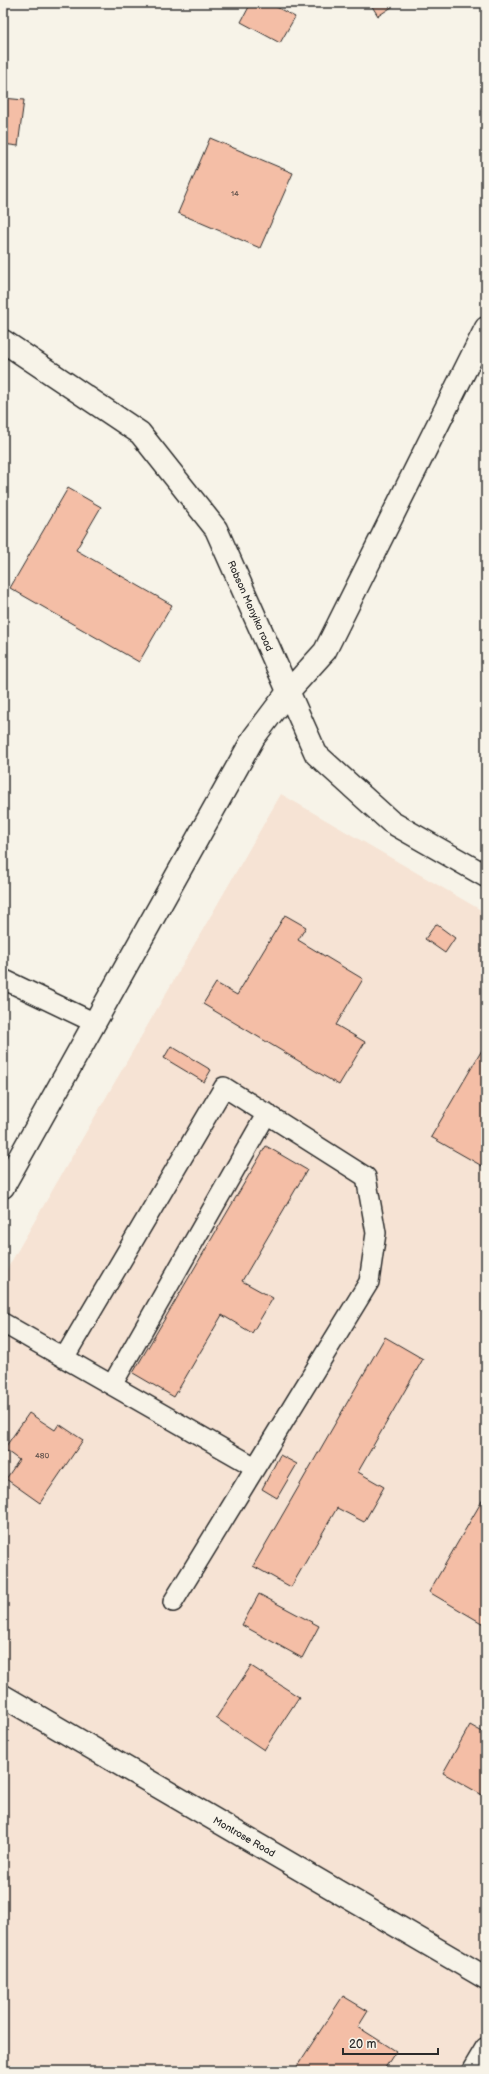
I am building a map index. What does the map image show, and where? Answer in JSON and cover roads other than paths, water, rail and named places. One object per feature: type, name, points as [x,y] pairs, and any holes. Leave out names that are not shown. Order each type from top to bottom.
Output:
[{"type":"street","points":[[3,1187],[254,737],[288,692],[325,651],[486,328]]},
{"type":"street","name":"Robson Manyika road","points":[[3,340],[140,433],[216,529],[316,754],[391,822],[486,876]]},
{"type":"street","name":"Montrose Road","points":[[3,1696],[486,1978]]},
{"type":"street","points":[[473,2071],[486,2049]]},
{"type":"lane","points":[[3,979],[95,1023]]},
{"type":"lane","points":[[64,1358],[224,1087],[366,1177],[376,1233],[369,1282],[173,1602]]},
{"type":"lane","points":[[112,1385],[267,1113]]},
{"type":"lane","points":[[3,1323],[255,1467]]}]
